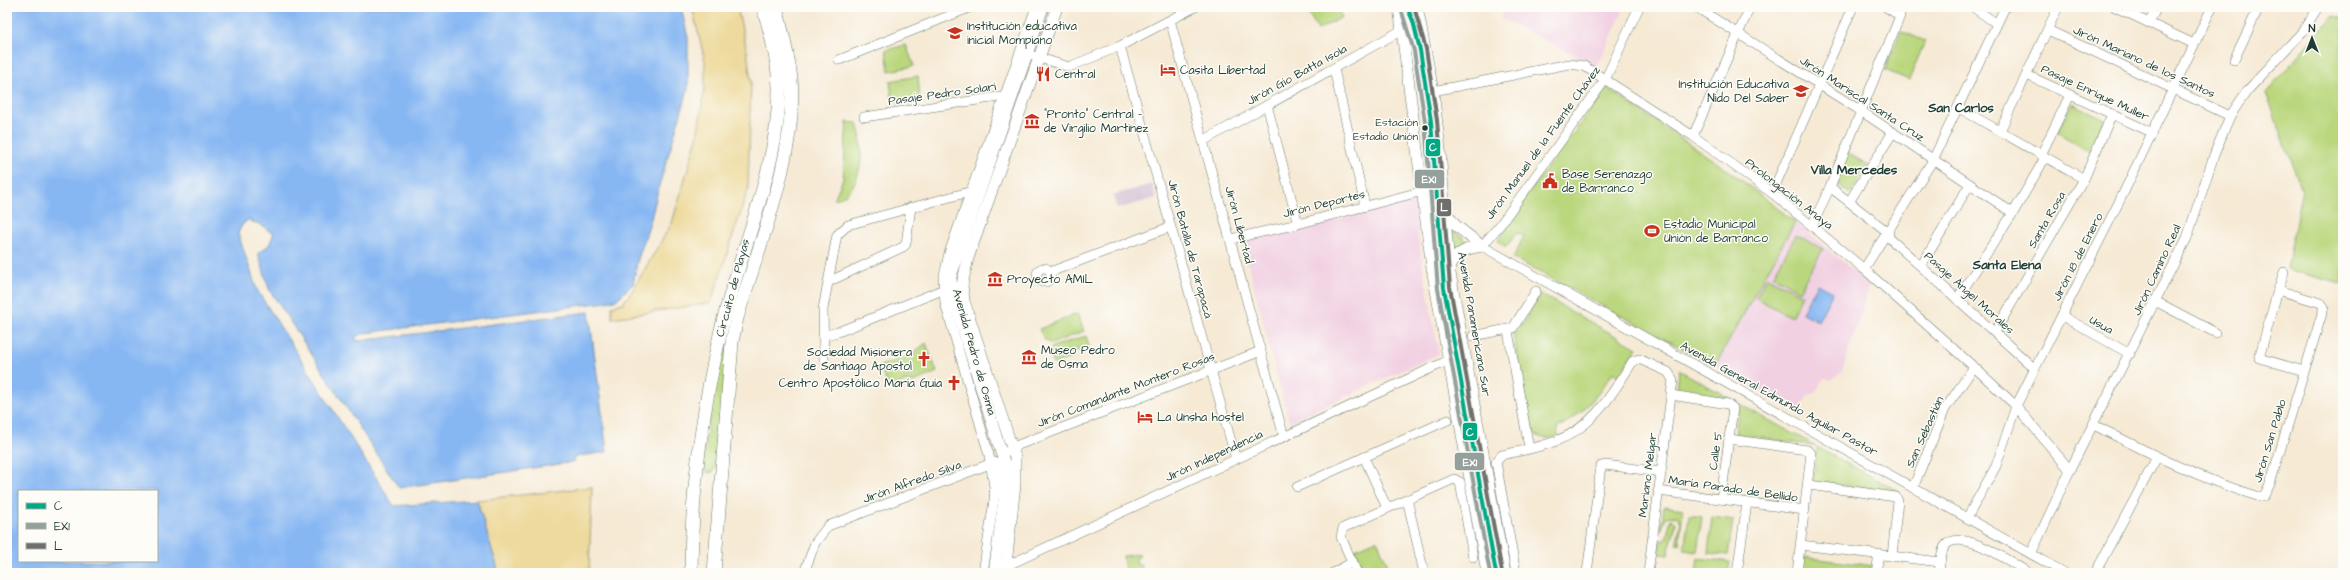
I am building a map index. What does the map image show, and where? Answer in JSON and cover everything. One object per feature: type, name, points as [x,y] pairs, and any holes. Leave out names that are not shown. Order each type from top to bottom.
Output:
[{"type":"highway","name":"Circuito de Playas","points":[[691,573],[692,522],[696,467],[707,395],[729,300],[772,152],[777,122],[777,70],[773,43],[763,7]]},
{"type":"highway","name":"Circuito de Playas","points":[[714,573],[732,342],[737,318],[785,157],[791,125],[791,80],[786,45],[776,7]]},
{"type":"main road","name":"Avenida Pedro de Osma","points":[[995,571],[1006,485],[1003,456],[946,288],[976,190],[1008,98],[1027,54],[1044,7]]},
{"type":"main road","name":"Avenida Pedro de Osma","points":[[995,571],[1015,485],[1016,466],[1013,447],[964,301],[962,285],[968,258],[1057,7]]},
{"type":"main road","points":[[1399,7],[1432,268],[1487,573]]},
{"type":"main road","name":"Avenida Panamericana Sur","points":[[1417,7],[1433,91],[1444,209],[1450,226],[1449,268],[1505,573]]},
{"type":"main road","points":[[1429,240],[1439,229],[1450,226],[1482,246]]},
{"type":"main road","points":[[1449,268],[1454,258],[1460,253],[1482,246]]},
{"type":"main road","points":[[994,493],[1003,456]]},
{"type":"street","points":[[839,60],[971,7]]},
{"type":"street","name":"Avenida Pedro de Osma","points":[[1008,98],[1036,7]]},
{"type":"street","points":[[1027,54],[1069,67],[1120,46],[1195,7]]},
{"type":"street","name":"Jirón Manuel de la Fuente Chávez","points":[[1482,246],[1500,225],[1605,80],[1639,7]]},
{"type":"street","name":"Jirón Mariscal Santa Cruz","points":[[1696,7],[1861,111],[2013,213]]},
{"type":"street","points":[[1693,136],[1750,7]]},
{"type":"street","points":[[1772,193],[1853,7]]},
{"type":"street","points":[[1812,226],[1830,187],[1900,16],[1886,7]]},
{"type":"street","points":[[1973,7],[1997,24]]},
{"type":"street","points":[[1864,269],[1888,234],[1933,160],[1959,108],[2005,7]]},
{"type":"street","points":[[2000,131],[2058,7]]},
{"type":"street","points":[[2115,7],[2194,44]]},
{"type":"street","points":[[2149,23],[2157,7]]},
{"type":"street","name":"Jirón 18 de Enero","points":[[1967,518],[1996,466],[2016,406],[2153,133],[2212,7]]},
{"type":"street","points":[[2234,60],[2259,7]]},
{"type":"street","name":"Jirón Camino Real","points":[[2031,554],[2070,470],[2157,302],[2187,238],[2214,155],[2230,116],[2247,90],[2303,31],[2318,7]]},
{"type":"street","name":"Jirón Libertad","points":[[1170,20],[1284,437]]},
{"type":"street","name":"Jirón Gio Batta Isola","points":[[1203,141],[1402,30]]},
{"type":"street","name":"Jirón Mariano de los Santos","points":[[2048,30],[2230,116]]},
{"type":"street","name":"Jirón Batalla de Tarapacá","points":[[1120,46],[1236,459]]},
{"type":"street","name":"Prolongación Anaya","points":[[1433,91],[1569,64],[1584,66],[1693,136],[1772,193],[1864,269],[2016,406],[2070,470]]},
{"type":"street","points":[[1334,69],[1365,206]]},
{"type":"street","name":"Pasaje Enrique Muller","points":[[2027,75],[2153,133]]},
{"type":"street","points":[[1957,299],[2013,213],[2043,156],[2070,95]]},
{"type":"street","name":"Pasaje Pedro Solari","points":[[864,117],[1008,98],[1023,104]]},
{"type":"street","points":[[1267,105],[1298,224]]},
{"type":"street","points":[[1959,108],[2084,179]]},
{"type":"street","name":"Santa Rosa","points":[[1995,332],[2084,179],[2112,114]]},
{"type":"street","points":[[1849,202],[1893,132]]},
{"type":"street","points":[[1922,266],[1970,184]]},
{"type":"street","name":"Pasaje Ángel Morales","points":[[1830,187],[1888,234],[1957,299],[2035,369]]},
{"type":"street","points":[[824,360],[823,309],[837,235],[842,229],[848,225],[976,190],[990,195]]},
{"type":"street","name":"Jirón Deportes","points":[[1231,239],[1298,224],[1423,191]]},
{"type":"street","points":[[828,282],[903,247],[906,244],[911,208]]},
{"type":"street","points":[[1050,272],[1170,227]]},
{"type":"street","name":"Avenida General Edmundo Aguilar Pastor","points":[[1482,246],[2064,573]]},
{"type":"street","points":[[2284,272],[2259,358],[2304,371]]},
{"type":"street","points":[[824,335],[838,332],[946,288],[962,285]]},
{"type":"street","name":"Avenida Pedro de Osma","points":[[946,288],[945,303],[988,447],[994,493],[995,571]]},
{"type":"street","name":"Jirón San Pablo","points":[[2094,425],[2158,457],[2236,490],[2257,496],[2264,496],[2270,484],[2324,308],[2321,303],[2278,290]]},
{"type":"street","points":[[1473,336],[1508,331],[1518,323],[1536,291]]},
{"type":"street","points":[[2157,302],[2216,333]]},
{"type":"street","name":"Usua","points":[[2062,316],[2130,354]]},
{"type":"street","points":[[1508,331],[1529,448],[1502,455],[1496,462],[1516,573]]},
{"type":"street","name":"Jirón Comandante Montero Rosas","points":[[1003,456],[1013,447],[1261,351]]},
{"type":"street","name":"Mariano Melgar","points":[[1529,448],[1558,441],[1588,423],[1606,403],[1636,359],[1668,372],[1673,380],[1648,573]]},
{"type":"street","name":"Jirón Independencia","points":[[995,571],[1449,360]]},
{"type":"street","name":"San Sebastián","points":[[1913,488],[1945,409],[1974,367]]},
{"type":"street","name":"Calle 5","points":[[1671,395],[1728,404],[1732,406],[1721,499]]},
{"type":"street","points":[[1297,487],[1448,420]]},
{"type":"street","points":[[1729,439],[1807,450],[1811,452],[1809,485],[1797,573]]},
{"type":"street","name":"Jirón Alfredo Silva","points":[[804,573],[815,543],[828,526],[991,465],[1003,456]]},
{"type":"street","points":[[1364,457],[1387,508]]},
{"type":"street","points":[[2095,573],[2158,457]]},
{"type":"street","points":[[1587,573],[1601,466],[1605,465],[1661,472]]},
{"type":"street","points":[[1358,573],[1341,537],[1341,531],[1387,508],[1450,480],[1460,482],[1473,557]]},
{"type":"street","points":[[1809,485],[1898,498],[1892,556]]},
{"type":"street","name":"María Parado de Bellido","points":[[1658,491],[1805,510]]},
{"type":"street","points":[[1407,499],[1424,573]]},
{"type":"street","points":[[1737,573],[1747,502]]},
{"type":"street","points":[[1939,573],[1940,562],[1946,544],[1954,540],[1965,540],[1976,543],[2029,573]]},
{"type":"street","points":[[1801,545],[1940,562]]},
{"type":"street","points":[[1876,573],[1879,554]]},
{"type":"street","points":[[1333,573],[1353,562]]},
{"type":"shaded area","points":[[1506,7],[1625,7],[1597,66],[1500,18]]},
{"type":"shaded area","points":[[1152,184],[1156,198],[1117,209],[1113,195]]},
{"type":"shaded area","points":[[1414,199],[1421,256],[1439,354],[1289,422],[1242,241],[1301,229]]},
{"type":"shaded area","points":[[1795,222],[1870,284],[1842,372],[1832,380],[1824,378],[1815,393],[1808,395],[1799,411],[1715,366]]},
{"type":"green space","points":[[1305,7],[1336,7],[1342,17],[1318,30]]},
{"type":"green space","points":[[2333,16],[2343,19],[2343,285],[2287,269],[2302,189],[2266,93]]},
{"type":"green space","points":[[1901,31],[1925,41],[1909,80],[1885,70]]},
{"type":"green space","points":[[906,45],[914,66],[889,71],[886,50]]},
{"type":"green space","points":[[918,76],[920,100],[898,104],[897,98],[892,98],[890,81]]},
{"type":"green space","name":"Estadio Municipal Unión de Barranco","points":[[1607,88],[1732,173],[1795,222],[1715,366],[1513,258],[1524,236],[1517,233],[1506,247],[1498,241],[1507,228],[1504,226]]},
{"type":"green space","points":[[2072,103],[2105,119],[2091,153],[2057,132]]},
{"type":"green space","points":[[847,122],[857,123],[861,141],[861,160],[856,179],[852,187],[844,196],[834,199],[843,179]]},
{"type":"green space","points":[[1848,153],[1868,165],[1850,194],[1834,182]]},
{"type":"green space","points":[[1451,228],[1468,242],[1453,251]]},
{"type":"green space","points":[[1796,235],[1823,249],[1799,291],[1773,276]]},
{"type":"green space","points":[[1767,277],[1802,295],[1791,317],[1756,298]]},
{"type":"green space","points":[[1540,294],[1637,348],[1619,376],[1613,372],[1589,404],[1566,423],[1557,428],[1558,436],[1550,438],[1542,438],[1538,436],[1530,427],[1513,333],[1524,322]]},
{"type":"green space","points":[[1077,314],[1084,331],[1051,344],[1044,339],[1039,329]]},
{"type":"green space","points":[[724,326],[729,328],[717,463],[713,472],[707,473],[704,468],[703,457]]},
{"type":"green space","points":[[1086,336],[1089,346],[1077,350],[1073,357],[1053,364],[1050,355],[1052,347]]},
{"type":"green space","points":[[926,343],[937,372],[911,383],[906,381],[889,389],[880,366],[908,357]]},
{"type":"green space","points":[[1679,370],[1731,399],[1677,391]]},
{"type":"green space","points":[[1739,404],[1816,446],[1735,434]]},
{"type":"green space","points":[[1817,447],[1898,491],[1813,482]]},
{"type":"green space","points":[[1664,506],[1683,509],[1679,545],[1676,544],[1681,522],[1677,516],[1666,517],[1661,531]]},
{"type":"green space","points":[[1689,515],[1702,517],[1697,552],[1684,550]]},
{"type":"green space","points":[[1712,517],[1733,520],[1728,555],[1708,553]]},
{"type":"green space","points":[[1671,519],[1676,523],[1668,555],[1659,554],[1660,541],[1666,539]]},
{"type":"green space","points":[[1377,540],[1391,573],[1365,573],[1355,549]]},
{"type":"green space","points":[[1139,554],[1139,557],[1136,558],[1136,564],[1141,565],[1142,570],[1125,571],[1123,556]]},
{"type":"green space","points":[[1803,557],[1874,566],[1874,573],[1801,573]]},
{"type":"green space","points":[[1698,558],[1730,562],[1728,573],[1696,573]]},
{"type":"sand","points":[[692,7],[737,7],[747,51],[751,81],[748,190],[711,303],[612,318],[612,306],[623,303],[632,291],[672,223],[697,138],[705,86],[705,61]]},
{"type":"sand","points":[[592,487],[589,573],[499,573],[477,500]]},
{"type":"water","points":[[7,7],[681,7],[688,38],[688,90],[659,186],[650,223],[637,262],[633,284],[616,300],[606,302],[365,333],[355,337],[358,341],[589,312],[607,452],[573,457],[574,462],[399,488],[269,289],[258,253],[269,245],[274,233],[258,223],[251,222],[249,219],[242,225],[238,233],[257,290],[394,506],[477,500],[499,573],[7,573]]},
{"type":"water","points":[[1817,284],[1833,292],[1818,321],[1802,313]]},
{"type":"transit line","name":"C","points":[[1407,7],[1413,21],[1420,50],[1431,121],[1444,288],[1496,573]]},
{"type":"transit line","name":"L","points":[[1414,7],[1426,49],[1437,120],[1450,287],[1502,572]]},
{"type":"transit line","name":"EX1","points":[[1401,9],[1414,51],[1425,122],[1438,289],[1490,573]]},
{"type":"place","name":"Institución educativa inicial Mompiano","points":[[955,33]]},
{"type":"place","name":"Casita Libertad","points":[[1168,70]]},
{"type":"place","name":"Central","points":[[1043,74]]},
{"type":"place","name":"Institución Educativa Nido Del Saber","points":[[1801,91]]},
{"type":"place","name":"\"Pronto\" Central - de Virgilio Martinez","points":[[1032,121]]},
{"type":"place","name":"Estación Estadio Unión","points":[[1425,128]]},
{"type":"place","name":"Base Serenazgo de Barranco","points":[[1550,181]]},
{"type":"place","name":"Estadio Municipal Unión de Barranco","points":[[1652,231]]},
{"type":"place","name":"Proyecto AMIL","points":[[995,279]]},
{"type":"place","name":"Museo Pedro de Osma","points":[[1029,357]]},
{"type":"place","name":"Sociedad Misionera de Santiago Apostol","points":[[924,359]]},
{"type":"place","name":"Centro Apostólico María Guía","points":[[954,383]]},
{"type":"place","name":"La Unsha hostel","points":[[1145,417]]},
{"type":"district","name":"San Carlos","points":[[1961,108]]},
{"type":"district","name":"Villa Mercedes","points":[[1854,170]]},
{"type":"district","name":"Santa Elena","points":[[2007,265]]}]
